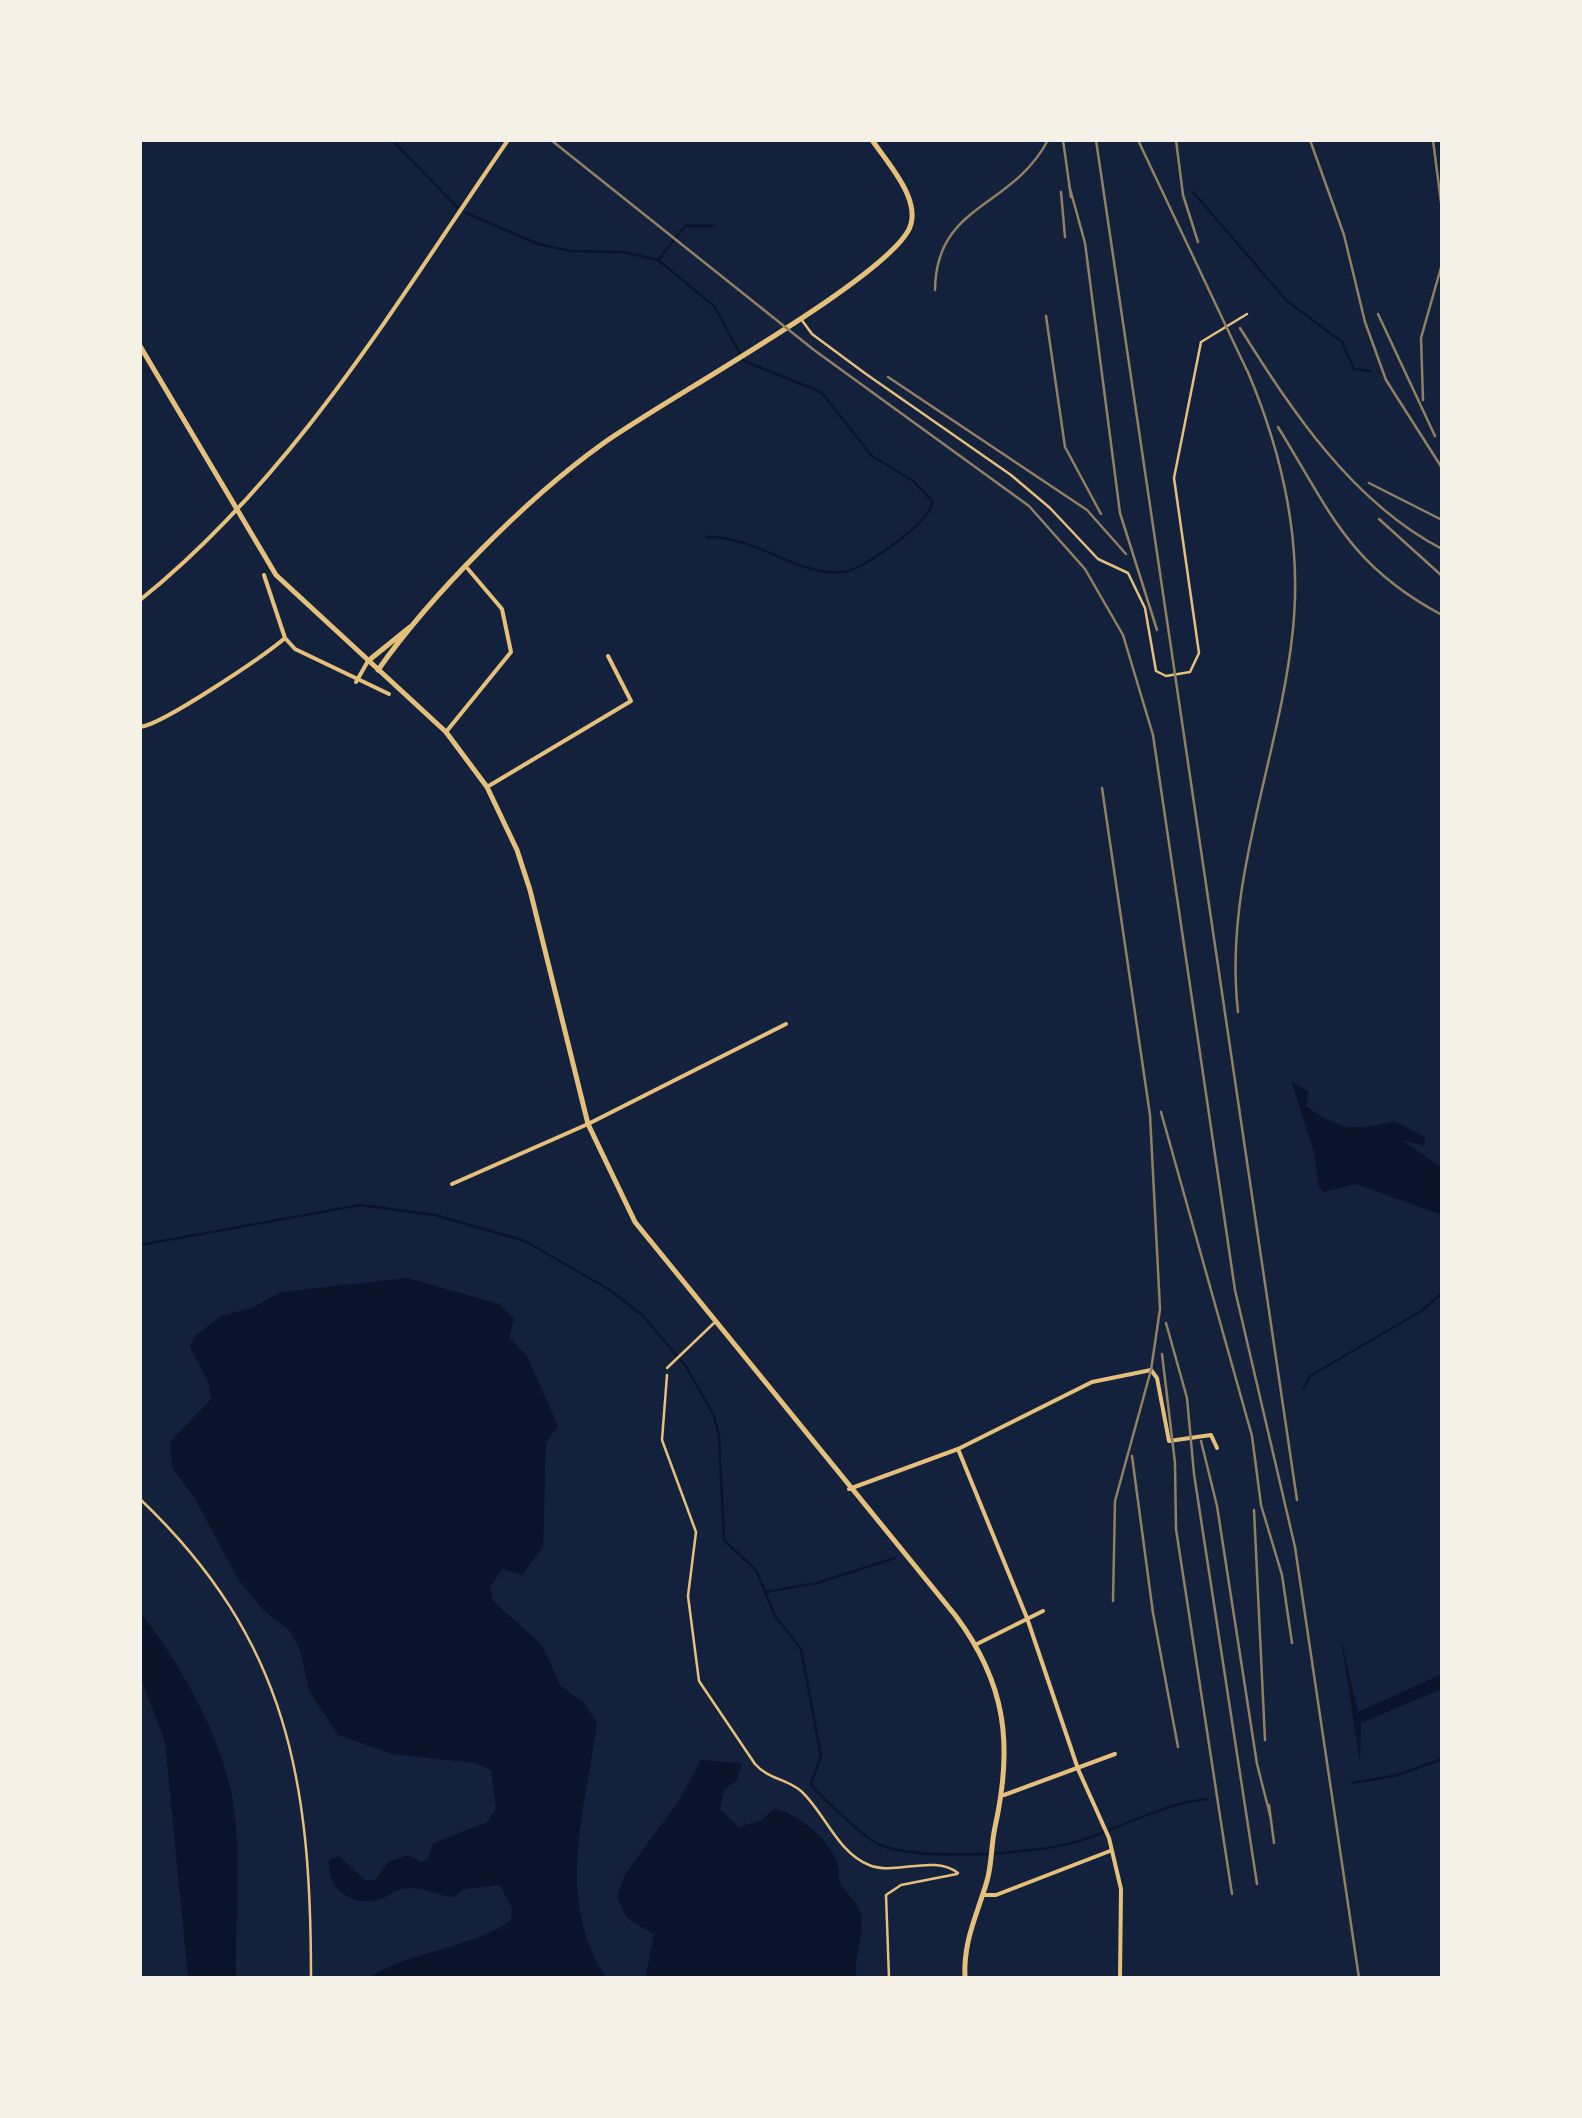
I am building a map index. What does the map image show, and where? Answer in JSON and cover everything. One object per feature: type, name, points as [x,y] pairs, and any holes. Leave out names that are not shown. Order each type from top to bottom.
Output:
[{"type":"main road","points":[[368,662],[410,627],[544,490],[588,455],[800,318],[892,251],[910,226],[909,197],[872,140]]},
{"type":"main road","points":[[140,346],[276,575],[446,732],[487,787],[518,850],[530,890],[588,1124],[634,1222],[975,1645],[1002,1710],[1006,1757],[1004,1795],[991,1864],[967,1937],[965,1978]]},
{"type":"main road","points":[[378,670],[410,627]]},
{"type":"street","points":[[140,600],[236,513],[388,323],[508,140]]},
{"type":"street","points":[[446,732],[511,652],[502,609],[468,569]]},
{"type":"street","points":[[264,575],[285,638],[306,656],[389,694]]},
{"type":"street","points":[[140,726],[155,724],[232,677],[285,638]]},
{"type":"street","points":[[487,787],[632,701],[608,656]]},
{"type":"street","points":[[356,682],[368,662]]},
{"type":"street","points":[[452,1184],[588,1124],[786,1024]]},
{"type":"street","points":[[849,1489],[958,1449],[1092,1382],[1151,1370],[1157,1378],[1168,1441],[1205,1433],[1211,1435],[1218,1448]]},
{"type":"street","points":[[958,1449],[1028,1618],[1078,1769],[1112,1851],[1122,1890],[1120,1978]]},
{"type":"street","points":[[975,1645],[1043,1611]]},
{"type":"street","points":[[1004,1795],[1116,1754]]},
{"type":"street","points":[[983,1894],[996,1894],[1112,1851]]},
{"type":"lane","points":[[800,318],[812,334],[1050,508],[1098,559],[1128,573],[1144,608],[1154,668],[1161,674],[1175,676],[1190,672],[1199,653],[1174,490],[1177,449],[1201,342],[1248,314]]},
{"type":"lane","points":[[669,1366],[714,1323]]},
{"type":"path","points":[[669,1366],[662,1440],[696,1532],[688,1596],[698,1681],[764,1774],[803,1793],[861,1861],[882,1868],[920,1864],[958,1870],[956,1875],[901,1886],[886,1895],[889,1978]]},
{"type":"path","points":[[140,1499],[186,1544],[215,1582],[254,1651],[286,1730],[308,1833],[311,1978]]},
{"type":"water","points":[[1291,1081],[1309,1092],[1306,1106],[1329,1120],[1348,1127],[1394,1121],[1425,1137],[1424,1146],[1402,1140],[1442,1168],[1442,1215],[1355,1184],[1324,1192],[1319,1188],[1314,1152]]},
{"type":"water","points":[[407,1278],[499,1304],[514,1319],[509,1337],[527,1356],[558,1426],[546,1443],[543,1547],[522,1575],[502,1569],[490,1587],[493,1601],[542,1645],[560,1685],[585,1704],[597,1723],[581,1820],[578,1886],[591,1949],[607,1978],[368,1978],[402,1961],[496,1929],[511,1920],[512,1908],[500,1885],[464,1889],[455,1897],[409,1888],[381,1899],[360,1901],[336,1887],[329,1860],[339,1856],[365,1880],[375,1880],[388,1862],[408,1855],[421,1862],[428,1859],[433,1843],[487,1822],[496,1809],[491,1770],[475,1763],[392,1754],[338,1735],[309,1691],[300,1650],[289,1630],[264,1611],[239,1581],[194,1497],[172,1468],[170,1442],[211,1399],[209,1384],[190,1347],[195,1336],[221,1316],[251,1308],[281,1292]]},
{"type":"water","points":[[140,1612],[195,1697],[225,1768],[237,1837],[236,1978],[188,1978],[165,1742],[140,1676]]},
{"type":"water","points":[[1340,1634],[1358,1712],[1442,1674],[1442,1689],[1361,1723],[1360,1763]]},
{"type":"water","points":[[701,1760],[742,1763],[737,1780],[724,1790],[720,1809],[739,1827],[762,1820],[775,1808],[804,1823],[829,1847],[840,1882],[861,1915],[857,1978],[645,1978],[654,1935],[627,1918],[617,1897],[625,1874],[678,1802]]},
{"type":"waterway","points":[[392,140],[457,207]]},
{"type":"waterway","points":[[1193,192],[1287,301],[1342,342],[1354,369],[1370,371]]},
{"type":"waterway","points":[[466,213],[538,244],[571,251],[623,252],[658,260],[685,226],[714,226]]},
{"type":"waterway","points":[[658,260],[714,306],[744,361],[821,392],[872,456],[913,481],[933,502],[921,521],[902,538],[867,562],[842,572],[809,568],[742,542],[707,537]]},
{"type":"waterway","points":[[140,1245],[360,1205],[435,1215],[525,1241],[610,1290],[642,1315],[685,1365],[714,1416],[719,1436],[724,1540],[756,1570],[775,1616],[801,1649],[821,1756],[811,1784],[878,1844],[920,1853],[1032,1850],[1076,1842],[1156,1811],[1207,1799]]},
{"type":"waterway","points":[[1304,1388],[1310,1376],[1423,1310],[1442,1293]]},
{"type":"waterway","points":[[766,1592],[817,1583],[895,1558]]},
{"type":"waterway","points":[[1352,1783],[1398,1775],[1442,1759]]},
{"type":"railway","points":[[551,140],[814,350],[1029,506],[1085,569],[1123,635],[1153,735],[1235,1290],[1295,1547],[1359,1978]]},
{"type":"railway","points":[[935,290],[939,261],[948,240],[961,223],[1015,181],[1048,140]]},
{"type":"railway","points":[[1063,140],[1071,197]]},
{"type":"railway","points":[[1096,140],[1297,1500]]},
{"type":"railway","points":[[1138,140],[1251,379]]},
{"type":"railway","points":[[1176,140],[1183,195],[1198,242]]},
{"type":"railway","points":[[1310,140],[1344,235],[1365,322],[1386,380],[1442,468]]},
{"type":"railway","points":[[1433,140],[1442,210]]},
{"type":"railway","points":[[1069,185],[1085,243],[1120,513],[1157,630]]},
{"type":"railway","points":[[1061,192],[1065,237]]},
{"type":"railway","points":[[1423,400],[1421,338],[1442,264]]},
{"type":"railway","points":[[1378,314],[1435,436]]},
{"type":"railway","points":[[1046,316],[1065,447],[1101,514]]},
{"type":"railway","points":[[1240,328],[1303,422],[1352,480],[1380,506],[1442,549]]},
{"type":"railway","points":[[1238,1012],[1238,915],[1286,677],[1295,596],[1286,497],[1270,433],[1247,370]]},
{"type":"railway","points":[[888,377],[1087,510],[1126,554]]},
{"type":"railway","points":[[1278,427],[1328,510],[1363,556],[1410,596],[1442,615]]},
{"type":"railway","points":[[1369,483],[1442,520]]},
{"type":"railway","points":[[1379,519],[1442,576]]},
{"type":"railway","points":[[1102,788],[1150,1115],[1160,1309],[1151,1370],[1115,1501],[1113,1601]]},
{"type":"railway","points":[[1161,1112],[1252,1436],[1261,1505],[1282,1575],[1292,1643]]},
{"type":"railway","points":[[1166,1323],[1187,1398],[1194,1474],[1257,1884]]},
{"type":"railway","points":[[1162,1354],[1175,1463],[1176,1529],[1232,1894]]},
{"type":"railway","points":[[1201,1441],[1217,1506],[1257,1764],[1271,1819]]},
{"type":"railway","points":[[1132,1456],[1153,1613],[1178,1747]]},
{"type":"railway","points":[[1254,1510],[1265,1740]]},
{"type":"railway","points":[[1269,1805],[1274,1843]]}]
